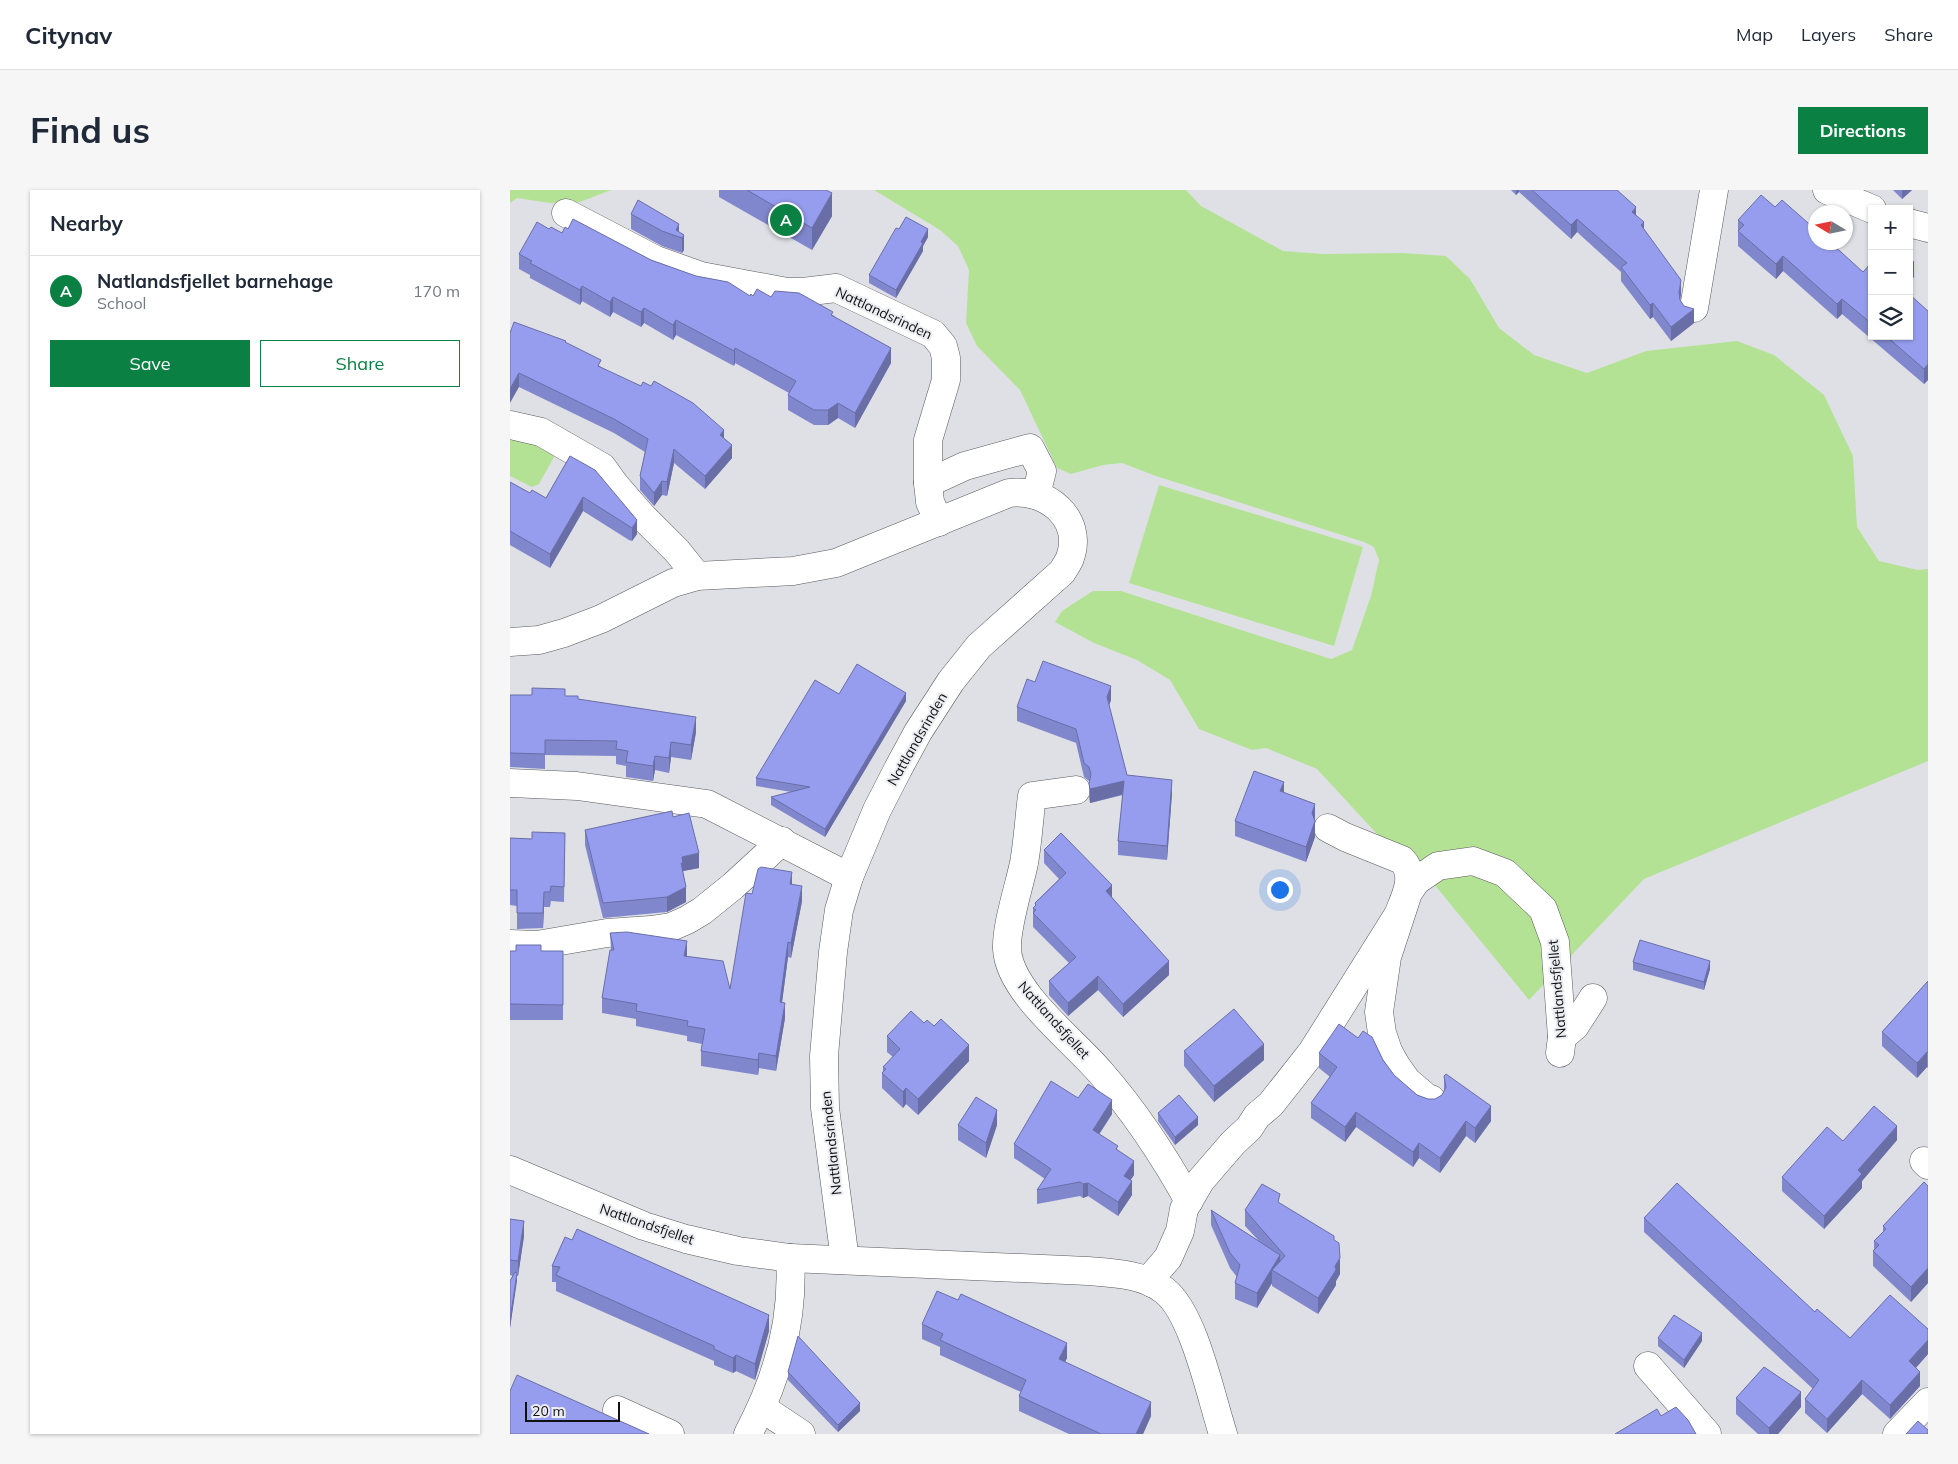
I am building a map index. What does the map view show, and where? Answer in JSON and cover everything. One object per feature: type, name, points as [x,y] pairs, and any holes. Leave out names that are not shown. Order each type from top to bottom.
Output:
[{"type":"street","points":[[1694,308],[1714,190]]},
{"type":"street","points":[[1827,190],[1868,207]]},
{"type":"street","name":"Nattlandsrinden","points":[[566,213],[656,260],[701,276],[787,292],[836,288],[933,334],[943,346],[946,358],[946,380],[928,440],[930,502],[939,522]]},
{"type":"street","points":[[1913,224],[1928,228]]},
{"type":"street","points":[[510,425],[540,432],[602,467],[642,516],[678,551],[697,576]]},
{"type":"street","points":[[928,483],[965,466],[1030,448],[1042,470],[1036,495]]},
{"type":"street","name":"Nattlandsrinden","points":[[510,642],[539,640],[564,633],[601,619],[673,583],[697,576],[793,571],[836,563],[1009,493],[1020,492],[1036,495],[1052,502],[1062,511],[1071,526],[1070,557],[1062,572],[979,646],[951,681],[918,732],[877,810],[849,877],[839,910],[833,952],[824,1056],[825,1108],[845,1260]]},
{"type":"street","points":[[510,783],[577,786],[707,804],[849,877]]},
{"type":"street","name":"Nattlandsfjellet","points":[[1076,790],[1032,796],[1024,861],[1008,934],[1007,948],[1010,965],[1018,982],[1032,1000],[1102,1073],[1152,1141],[1189,1201]]},
{"type":"street","name":"Nattlandsfjellet","points":[[1328,828],[1345,837],[1402,860],[1407,865],[1408,893],[1387,957],[1379,1012],[1382,1033],[1388,1051],[1397,1067],[1407,1081],[1427,1098],[1431,1099]]},
{"type":"street","points":[[510,944],[537,945],[607,933],[672,927],[702,911],[782,842]]},
{"type":"street","name":"Nattlandsfjellet","points":[[1152,1283],[1155,1273],[1168,1258],[1180,1231],[1184,1209],[1201,1180],[1249,1128],[1257,1116],[1271,1104],[1312,1052],[1398,915],[1416,881],[1438,866],[1472,861],[1505,873],[1543,909],[1555,942],[1561,1045],[1576,1026],[1593,998]]},
{"type":"street","name":"Nattlandsfjellet","points":[[510,1170],[644,1226],[686,1239],[738,1251],[790,1258],[1088,1271],[1113,1273],[1152,1283],[1165,1291],[1184,1314],[1192,1333],[1223,1434]]},
{"type":"street","points":[[748,1434],[762,1408],[775,1371],[785,1332],[792,1282],[790,1258]]},
{"type":"street","points":[[1648,1366],[1707,1434]]},
{"type":"street","points":[[1897,1434],[1928,1402]]},
{"type":"street","points":[[762,1408],[801,1434]]},
{"type":"street","points":[[617,1410],[670,1434]]},
{"type":"green space","points":[[510,190],[611,190],[580,202],[550,203],[517,198],[510,203]]},
{"type":"green space","points":[[874,190],[1186,190],[1201,206],[1283,251],[1323,254],[1403,253],[1446,256],[1470,279],[1499,328],[1534,355],[1587,373],[1646,351],[1737,341],[1774,355],[1824,395],[1853,456],[1857,527],[1879,561],[1918,570],[1928,569],[1928,761],[1644,879],[1529,1000],[1424,872],[1377,834],[1317,769],[1266,748],[1252,750],[1199,729],[1170,680],[1137,660],[1094,643],[1055,622],[1062,611],[1093,591],[1121,591],[1331,659],[1352,650],[1371,596],[1379,560],[1374,547],[1364,542],[1156,476],[1122,463],[1103,465],[1071,474],[1057,468],[1020,390],[977,346],[966,323],[969,270],[958,246],[940,230]]},
{"type":"green space","points":[[510,435],[552,448],[554,457],[539,484],[532,487],[510,476]]},
{"type":"green space","points":[[1159,485],[1363,547],[1334,646],[1129,583]]},
{"type":"building","points":[[747,190],[826,190],[832,193],[812,228]]},
{"type":"building","points":[[1532,190],[1617,190],[1636,207],[1632,212],[1644,222],[1641,225],[1681,280],[1680,300],[1684,306],[1694,309],[1671,327],[1653,303],[1650,305],[1621,267],[1627,263],[1577,219],[1571,225]]},
{"type":"building","points":[[1761,195],[1775,207],[1782,200],[1808,223],[1808,250],[1839,250],[1863,272],[1868,266],[1868,321],[1842,299],[1837,304],[1783,256],[1776,264],[1738,231],[1744,225],[1738,220]]},
{"type":"building","points":[[638,200],[679,224],[676,230],[684,235],[682,238],[662,231],[631,214]]},
{"type":"building","points":[[906,217],[928,229],[921,242],[923,243],[896,290],[869,275],[896,228],[899,229]]},
{"type":"building","points":[[573,219],[651,260],[696,276],[728,282],[750,296],[751,294],[753,296],[757,289],[771,297],[775,291],[799,293],[833,312],[831,315],[891,348],[855,413],[838,403],[828,410],[814,410],[788,395],[796,381],[735,348],[734,351],[676,320],[673,325],[644,308],[641,312],[613,297],[610,302],[582,286],[580,290],[530,263],[532,261],[519,254],[537,222],[549,229],[551,227],[562,233],[565,227],[568,229]]},
{"type":"building","points":[[1913,298],[1928,311],[1928,364],[1924,369],[1891,340],[1913,340]]},
{"type":"building","points":[[514,322],[566,341],[601,360],[598,366],[641,386],[643,382],[651,386],[654,381],[693,403],[724,430],[720,435],[732,445],[705,476],[674,449],[667,482],[662,481],[654,493],[640,476],[648,439],[614,419],[519,373],[510,389],[510,333]]},
{"type":"building","points":[[570,456],[595,470],[637,520],[632,528],[583,497],[550,554],[510,531],[510,482],[530,493],[532,490],[546,498]]},
{"type":"building","points":[[1043,661],[1111,686],[1107,697],[1127,775],[1172,780],[1167,846],[1118,841],[1124,781],[1090,789],[1091,774],[1089,767],[1084,763],[1076,729],[1017,707],[1027,679],[1035,682]]},
{"type":"building","points":[[857,664],[906,693],[825,829],[771,797],[810,787],[756,778],[815,680],[839,694]]},
{"type":"building","points":[[532,688],[565,689],[565,696],[578,696],[578,699],[696,717],[691,745],[671,742],[669,758],[655,756],[653,766],[626,762],[628,751],[616,749],[617,741],[545,740],[545,754],[510,753],[510,695],[532,695]]},
{"type":"building","points":[[1254,771],[1284,782],[1280,791],[1315,804],[1312,813],[1315,821],[1306,847],[1235,821]]},
{"type":"building","points":[[672,811],[673,817],[689,813],[699,853],[682,857],[683,863],[681,863],[686,887],[667,897],[603,903],[585,830]]},
{"type":"building","points":[[532,832],[565,833],[564,887],[551,886],[550,892],[544,892],[543,913],[517,913],[517,890],[510,890],[510,838],[532,839]]},
{"type":"building","points":[[1061,833],[1112,885],[1106,891],[1169,961],[1123,1004],[1098,976],[1068,1003],[1049,981],[1076,957],[1033,913],[1036,910],[1033,908],[1036,905],[1035,903],[1066,873],[1044,850]]},
{"type":"building","points":[[761,867],[792,872],[790,884],[802,886],[791,943],[788,942],[780,1002],[785,1003],[776,1056],[759,1053],[758,1060],[701,1051],[705,1029],[687,1026],[688,1021],[636,1011],[637,1004],[602,998],[610,950],[614,950],[610,933],[627,932],[687,941],[684,956],[723,961],[730,989],[746,893],[752,894],[758,869]]},
{"type":"building","points":[[1640,940],[1710,961],[1704,982],[1633,962]]},
{"type":"building","points":[[516,945],[541,945],[541,951],[563,951],[563,1005],[510,1004],[510,951],[516,951]]},
{"type":"building","points":[[1928,981],[1928,1053],[1917,1063],[1882,1032]]},
{"type":"building","points":[[1234,1009],[1264,1044],[1214,1086],[1184,1051]]},
{"type":"building","points":[[911,1011],[924,1023],[927,1020],[934,1026],[941,1019],[969,1045],[918,1099],[906,1088],[903,1092],[882,1073],[886,1069],[883,1067],[900,1049],[887,1036]]},
{"type":"building","points":[[1339,1024],[1358,1038],[1363,1031],[1372,1037],[1383,1060],[1394,1075],[1417,1095],[1428,1099],[1435,1099],[1442,1095],[1446,1087],[1444,1076],[1446,1074],[1491,1106],[1475,1128],[1466,1121],[1440,1158],[1419,1143],[1413,1152],[1356,1112],[1345,1127],[1311,1103],[1337,1067],[1319,1053]]},
{"type":"building","points":[[1051,1081],[1078,1098],[1088,1084],[1112,1100],[1093,1130],[1118,1146],[1116,1149],[1134,1161],[1124,1176],[1132,1181],[1118,1202],[1088,1183],[1083,1184],[1080,1182],[1037,1190],[1051,1169],[1014,1144]]},
{"type":"building","points":[[1179,1095],[1198,1117],[1175,1137],[1158,1113]]},
{"type":"building","points":[[976,1097],[997,1110],[986,1143],[958,1125]]},
{"type":"building","points":[[1874,1106],[1897,1126],[1858,1170],[1862,1174],[1824,1216],[1782,1177],[1827,1127],[1843,1141]]},
{"type":"building","points":[[1924,1182],[1928,1186],[1928,1268],[1911,1287],[1873,1251],[1879,1245],[1874,1241],[1886,1229],[1883,1226]]},
{"type":"building","points":[[1677,1183],[1815,1312],[1817,1309],[1850,1338],[1890,1295],[1928,1329],[1928,1340],[1909,1361],[1920,1372],[1890,1405],[1862,1380],[1827,1419],[1805,1399],[1819,1380],[1644,1218]]},
{"type":"building","points":[[1262,1184],[1280,1194],[1278,1202],[1334,1236],[1334,1240],[1339,1243],[1340,1258],[1335,1266],[1336,1270],[1318,1298],[1272,1270],[1285,1256],[1245,1210]]},
{"type":"building","points":[[1211,1210],[1280,1255],[1257,1293],[1235,1283],[1240,1265],[1230,1253]]},
{"type":"building","points":[[510,1219],[524,1221],[518,1261],[510,1260]]},
{"type":"building","points":[[577,1229],[769,1315],[755,1364],[736,1355],[733,1358],[714,1349],[714,1346],[556,1275],[560,1267],[552,1266],[565,1237],[572,1240]]},
{"type":"building","points":[[515,1272],[517,1273],[510,1320],[510,1281]]},
{"type":"building","points":[[937,1291],[958,1300],[961,1294],[1067,1343],[1059,1359],[1151,1402],[1136,1434],[1101,1434],[1019,1396],[1026,1380],[940,1340],[943,1334],[922,1324]]},
{"type":"building","points":[[1674,1315],[1702,1333],[1684,1360],[1658,1338]]},
{"type":"building","points":[[798,1336],[860,1403],[838,1425],[788,1372]]},
{"type":"building","points":[[1764,1367],[1801,1392],[1769,1428],[1736,1398]]},
{"type":"building","points":[[517,1375],[649,1434],[510,1434],[510,1391]]},
{"type":"building","points":[[1676,1407],[1688,1420],[1696,1434],[1615,1434],[1657,1409],[1661,1416]]},
{"type":"building","points":[[1918,1421],[1928,1430],[1928,1434],[1906,1434]]},
{"type":"place","name":"Natlandsfjellet barnehage","points":[[786,220]]}]
